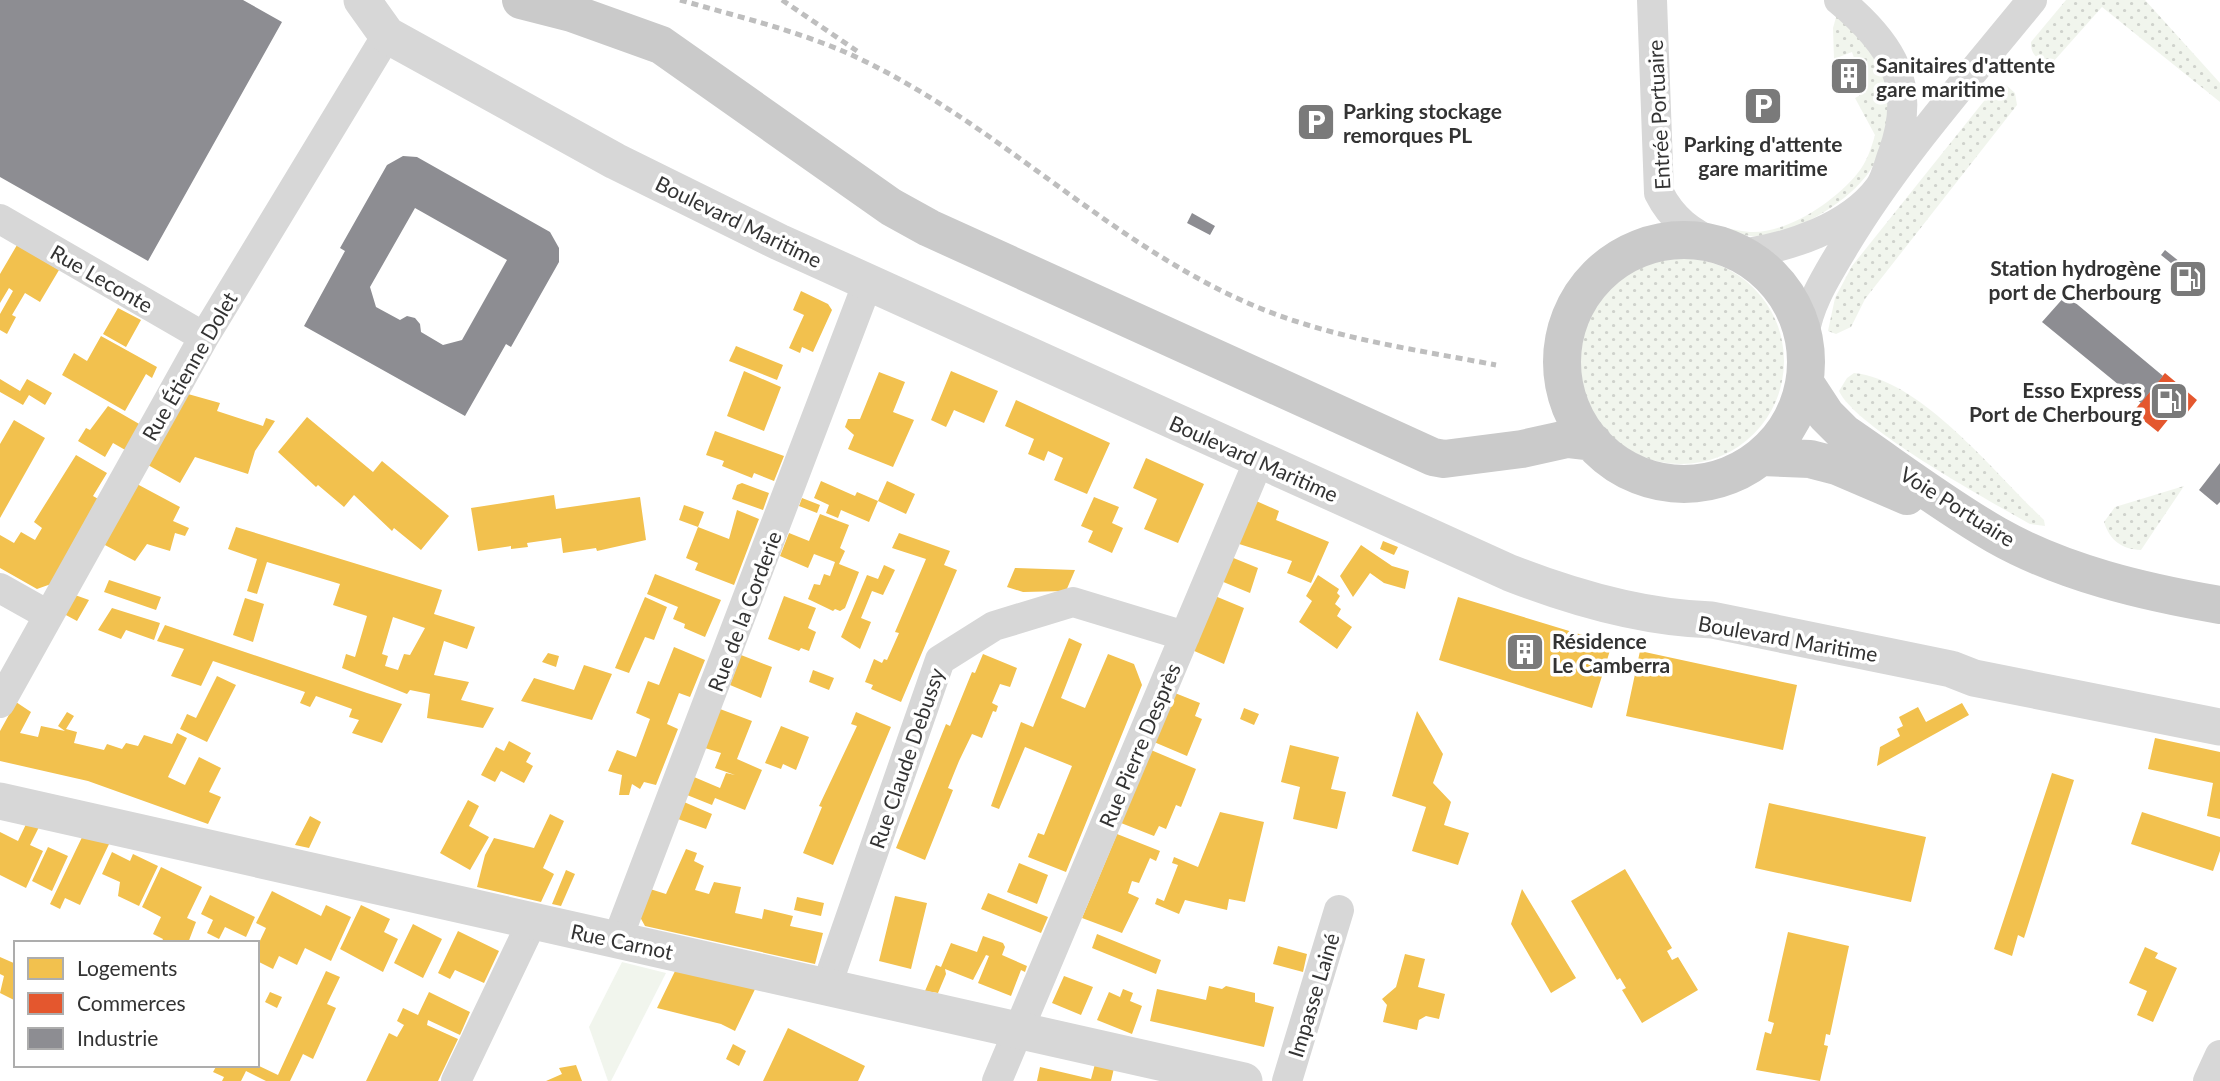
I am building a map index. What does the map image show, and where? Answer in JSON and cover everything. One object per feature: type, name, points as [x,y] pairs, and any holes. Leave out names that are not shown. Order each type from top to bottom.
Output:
[{"type":"main road","points":[[520,0],[572,13],[661,45],[891,206],[929,228],[1433,457],[1444,459],[1522,449],[1567,439],[1593,442]]},
{"type":"main road","points":[[1686,240],[1730,249],[1764,269],[1782,289],[1795,311],[1804,336],[1805,383],[1797,411],[1782,436],[1762,457],[1737,473],[1709,482],[1679,484],[1650,480],[1623,468],[1580,427],[1568,400],[1562,369],[1564,337],[1574,306],[1595,275],[1631,250],[1654,243],[1686,240]]},
{"type":"main road","name":"Voie Portuaire","points":[[1805,383],[1826,415],[1844,433],[1996,535],[2046,559],[2100,578],[2220,605]]},
{"type":"main road","points":[[1473,454],[1513,441],[1546,413],[1565,386]]},
{"type":"main road","points":[[1762,457],[1810,459],[1837,466],[1996,535]]},
{"type":"street","name":"Boulevard Maritime","points":[[362,0],[387,35],[615,161],[868,282],[1510,573],[1600,603],[1681,619],[1725,623],[1951,669],[1974,678],[2220,727]]},
{"type":"street","name":"Entrée Portuaire","points":[[1652,0],[1660,193],[1667,208],[1682,224],[1696,235],[1730,249]]},
{"type":"street","points":[[1730,249],[1807,239],[1853,211],[1880,187],[1899,137],[1901,86],[1886,46],[1839,0]]},
{"type":"street","points":[[1804,336],[1807,316],[1822,284],[1880,187],[2032,0]]},
{"type":"street","name":"Rue Étienne Dolet","points":[[0,702],[204,337],[387,35]]},
{"type":"street","name":"Rue Leconte","points":[[0,219],[204,337]]},
{"type":"street","name":"Rue de la Corderie","points":[[618,940],[868,282]]},
{"type":"street","name":"Rue Pierre Desprès","points":[[997,1081],[1259,460]]},
{"type":"street","points":[[0,588],[48,615]]},
{"type":"street","name":"Rue Claude Debussy","points":[[827,985],[940,660],[994,626],[1073,603],[1185,636]]},
{"type":"street","name":"Rue Carnot","points":[[0,801],[1244,1081]]},
{"type":"street","name":"Impasse Lainé","points":[[1287,1081],[1339,910]]},
{"type":"street","points":[[456,1081],[532,922]]},
{"type":"street","points":[[2208,1081],[2220,1055]]},
{"type":"shaded area","points":[[2066,0],[2145,0],[2220,83],[2220,102],[2102,7],[2053,62],[2040,60],[2032,51],[2031,42]]},
{"type":"shaded area","points":[[1838,10],[1878,64],[1887,89],[1887,128],[1875,162],[1851,192],[1837,204],[1805,223],[1773,234],[1753,236],[1738,234],[1718,226],[1750,232],[1779,228],[1794,222],[1836,195],[1863,165],[1875,135],[1855,98],[1866,92],[1852,52],[1834,59],[1833,28]]},
{"type":"shaded area","points":[[2006,85],[2015,93],[2017,105],[1865,299],[1851,327],[1836,334],[1828,331],[1835,298],[1852,266],[1992,91]]},
{"type":"shaded area","points":[[1681,258],[1720,266],[1754,288],[1776,322],[1784,361],[1776,400],[1754,434],[1720,456],[1681,464],[1642,456],[1608,434],[1586,400],[1578,361],[1586,322],[1608,288],[1642,266]]},
{"type":"shaded area","points":[[1854,373],[1880,379],[1931,410],[2044,520],[2045,526],[2030,524],[1986,499],[1926,463],[1870,424],[1850,406],[1839,391],[1847,378]]},
{"type":"shaded area","points":[[2184,486],[2141,550],[2128,548],[2113,539],[2104,522],[2115,507]]},
{"type":"shaded area","points":[[622,962],[666,973],[611,1081],[608,1081],[589,1027]]},
{"type":"building: Logements","points":[[17,245],[59,270],[40,302],[25,293],[12,315],[16,317],[7,334],[0,330],[0,314],[13,291],[9,288],[0,303],[0,274]]},
{"type":"building: Logements","points":[[801,291],[828,304],[832,310],[813,352],[802,347],[800,353],[789,348],[804,315],[793,310]]},
{"type":"building: Logements","points":[[118,308],[141,320],[126,347],[103,334]]},
{"type":"building: Logements","points":[[101,336],[157,367],[152,378],[146,374],[125,411],[62,375],[74,353],[87,361]]},
{"type":"building: Logements","points":[[736,346],[783,365],[777,380],[729,361]]},
{"type":"building: Logements","points":[[744,371],[781,387],[764,431],[727,416]]},
{"type":"building: Logements","points":[[951,371],[998,391],[984,423],[954,410],[946,427],[931,420]]},
{"type":"building: Logements","points":[[879,372],[905,382],[893,412],[914,420],[893,467],[848,449],[854,435],[845,427],[848,419],[860,419]]},
{"type":"building: Logements","points":[[0,379],[20,391],[27,379],[52,393],[45,405],[29,395],[23,405],[0,392]]},
{"type":"building: Logements","points":[[188,394],[220,403],[217,411],[263,426],[266,418],[275,421],[255,451],[248,474],[195,457],[180,483],[148,465]]},
{"type":"building: Logements","points":[[1016,400],[1110,443],[1087,494],[1054,480],[1063,458],[1048,451],[1044,461],[1028,454],[1034,439],[1005,426]]},
{"type":"building: Logements","points":[[108,406],[141,425],[127,451],[113,443],[105,457],[78,441],[86,428],[90,430]]},
{"type":"building: Logements","points":[[307,417],[373,472],[382,461],[449,516],[421,550],[394,528],[392,531],[354,495],[344,507],[318,485],[316,487],[278,452]]},
{"type":"building: Logements","points":[[14,420],[45,438],[0,518],[0,444]]},
{"type":"building: Logements","points":[[715,431],[784,456],[774,481],[754,473],[752,478],[722,466],[724,461],[706,455]]},
{"type":"building: Logements","points":[[76,455],[107,473],[93,496],[100,500],[51,584],[37,589],[0,568],[0,535],[14,543],[21,532],[35,540],[42,528],[34,522]]},
{"type":"building: Logements","points":[[1146,458],[1204,484],[1178,543],[1144,529],[1157,499],[1133,488]]},
{"type":"building: Logements","points":[[821,481],[855,496],[857,492],[878,501],[869,522],[841,510],[838,518],[826,513],[829,505],[814,498]]},
{"type":"building: Logements","points":[[887,481],[915,494],[906,514],[878,501]]},
{"type":"building: Logements","points":[[742,483],[769,493],[763,510],[732,499],[737,485]]},
{"type":"building: Logements","points":[[137,484],[180,507],[173,521],[189,528],[185,536],[175,533],[170,551],[147,544],[135,561],[103,544]]},
{"type":"building: Logements","points":[[554,495],[556,509],[640,497],[646,540],[597,551],[596,548],[563,553],[561,538],[527,543],[528,547],[511,549],[511,546],[478,551],[471,508]]},
{"type":"building: Logements","points":[[1094,497],[1119,507],[1112,523],[1123,528],[1112,553],[1088,542],[1093,531],[1081,526]]},
{"type":"building: Logements","points":[[802,498],[820,505],[817,513],[799,506]]},
{"type":"building: Logements","points":[[1254,500],[1279,511],[1276,520],[1329,542],[1311,583],[1287,573],[1292,561],[1236,543]]},
{"type":"building: Logements","points":[[684,505],[704,512],[698,527],[679,520]]},
{"type":"building: Logements","points":[[737,510],[759,519],[734,585],[695,570],[698,563],[686,558],[698,527],[729,539]]},
{"type":"building: Logements","points":[[820,514],[849,525],[840,548],[845,551],[839,564],[859,572],[845,608],[840,611],[833,611],[808,599],[814,584],[820,585],[824,574],[830,576],[835,562],[814,554],[808,568],[780,556],[789,533],[809,541]]},
{"type":"building: Logements","points":[[236,527],[442,590],[434,614],[475,627],[467,649],[444,641],[434,675],[469,682],[461,700],[494,708],[483,728],[427,718],[430,694],[410,690],[407,694],[342,668],[346,654],[355,657],[367,616],[333,605],[340,584],[267,562],[257,594],[247,591],[257,559],[228,549]],"holes":[[[393,617],[425,628],[410,655],[404,654],[398,670],[385,666],[388,656],[382,654]]]},
{"type":"building: Logements","points":[[899,533],[950,551],[944,565],[957,570],[901,702],[871,689],[873,685],[865,682],[874,659],[882,663],[884,659],[887,660],[899,633],[895,632],[926,559],[892,548]]},
{"type":"building: Logements","points":[[1383,541],[1398,547],[1394,555],[1380,549]]},
{"type":"building: Logements","points":[[1361,545],[1392,566],[1409,571],[1405,589],[1384,583],[1370,573],[1353,597],[1340,576]]},
{"type":"building: Logements","points":[[1231,557],[1258,568],[1250,593],[1221,581]]},
{"type":"building: Logements","points":[[884,565],[895,570],[883,595],[872,591],[861,618],[871,622],[860,649],[841,637],[867,575],[878,579]]},
{"type":"building: Logements","points":[[1015,568],[1075,570],[1066,591],[1023,592],[1007,587]]},
{"type":"building: Logements","points":[[655,574],[721,600],[705,637],[684,628],[685,624],[673,619],[678,607],[647,594]]},
{"type":"building: Logements","points":[[1318,575],[1339,589],[1337,593],[1340,596],[1335,604],[1341,609],[1337,616],[1352,627],[1337,649],[1299,622],[1312,601],[1306,596]]},
{"type":"building: Logements","points":[[109,580],[161,597],[156,610],[104,592]]},
{"type":"building: Logements","points":[[75,595],[89,600],[77,621],[64,614]]},
{"type":"building: Logements","points":[[784,596],[816,608],[808,628],[816,632],[809,651],[801,648],[799,651],[768,639]]},
{"type":"building: Logements","points":[[1215,596],[1244,608],[1224,664],[1192,650]]},
{"type":"building: Logements","points":[[645,597],[667,607],[654,640],[645,637],[629,673],[615,668]]},
{"type":"building: Logements","name":"Résidence Le Camberra","points":[[1458,597],[1612,644],[1592,708],[1439,660]]},
{"type":"building: Logements","points":[[245,598],[264,604],[253,642],[233,635]]},
{"type":"building: Logements","points":[[112,608],[160,623],[154,640],[126,630],[121,639],[98,630]]},
{"type":"building: Logements","points":[[165,625],[402,704],[382,743],[352,733],[359,720],[349,717],[352,709],[316,696],[310,707],[300,703],[305,692],[213,661],[201,686],[171,676],[184,649],[157,641]]},
{"type":"building: Logements","points":[[1069,638],[1082,644],[1061,698],[1085,708],[1108,654],[1134,664],[1142,685],[1066,872],[1028,857],[1038,833],[1044,835],[1072,766],[1025,747],[999,809],[991,806],[1021,722],[1033,727]]},
{"type":"building: Logements","points":[[674,647],[705,660],[690,697],[679,693],[667,724],[678,729],[656,785],[644,782],[640,789],[632,784],[629,795],[619,795],[622,775],[608,771],[617,750],[636,757],[650,719],[636,713],[648,681],[659,685]]},
{"type":"building: Logements","name":"Résidence Le Camberra","points":[[1640,651],[1797,685],[1783,750],[1626,716]]},
{"type":"building: Logements","points":[[548,653],[559,656],[556,667],[542,662]]},
{"type":"building: Logements","points":[[983,654],[1017,668],[1010,687],[1000,684],[992,703],[998,706],[996,712],[993,711],[982,738],[972,734],[959,761],[948,788],[953,790],[925,860],[896,848],[946,724],[950,726],[972,672],[975,673]]},
{"type":"building: Logements","points":[[741,655],[772,667],[761,698],[730,685]]},
{"type":"building: Logements","points":[[584,665],[612,674],[592,720],[521,701],[534,678],[574,690]]},
{"type":"building: Logements","points":[[813,670],[834,678],[829,690],[809,682]]},
{"type":"building: Logements","points":[[217,676],[236,685],[207,742],[180,729],[187,714],[196,718]]},
{"type":"building: Logements","points":[[1175,693],[1200,703],[1195,716],[1202,719],[1187,756],[1154,742]]},
{"type":"building: Logements","points":[[16,702],[31,712],[20,733],[38,737],[41,726],[65,731],[58,726],[67,712],[74,716],[66,729],[77,732],[74,743],[104,750],[107,744],[122,749],[126,743],[138,746],[144,735],[172,744],[177,733],[187,738],[168,777],[185,785],[199,757],[221,768],[209,792],[221,797],[208,824],[88,781],[0,761],[0,731]]},
{"type":"building: Logements","points":[[1962,703],[1969,715],[1877,766],[1880,747],[1900,736],[1897,729],[1903,726],[1899,717],[1918,707],[1926,722]]},
{"type":"building: Logements","points":[[1244,708],[1259,714],[1254,725],[1240,719]]},
{"type":"building: Logements","points":[[720,709],[752,721],[737,759],[762,770],[745,810],[715,798],[712,805],[687,795],[694,777],[720,788],[726,773],[735,775],[715,768],[721,753],[705,748]]},
{"type":"building: Logements","points":[[1417,711],[1443,754],[1433,783],[1451,802],[1444,825],[1469,833],[1458,865],[1412,851],[1426,807],[1392,796]]},
{"type":"building: Logements","points":[[856,712],[891,727],[833,865],[803,853],[822,807],[819,806],[857,726],[851,724]]},
{"type":"building: Logements","points":[[781,726],[809,737],[796,770],[783,764],[781,769],[765,763]]},
{"type":"building: Logements","points":[[2155,738],[2220,752],[2220,819],[2207,816],[2213,783],[2148,769]]},
{"type":"building: Logements","points":[[509,741],[531,753],[526,762],[533,766],[524,783],[501,771],[495,782],[481,775],[496,747],[504,751]]},
{"type":"building: Logements","points":[[1290,745],[1339,757],[1331,789],[1346,792],[1337,829],[1293,819],[1300,787],[1281,782]]},
{"type":"building: Logements","points":[[1151,750],[1196,769],[1181,807],[1176,805],[1166,829],[1159,826],[1154,836],[1121,823]]},
{"type":"building: Logements","points":[[2052,773],[2074,780],[2024,938],[2018,935],[2012,956],[1994,949]]},
{"type":"building: Logements","points":[[468,800],[479,806],[469,826],[489,837],[470,870],[440,853]]},
{"type":"building: Logements","points":[[684,802],[712,814],[706,829],[678,819]]},
{"type":"building: Logements","points":[[1769,803],[1926,837],[1911,902],[1755,868]]},
{"type":"building: Logements","points":[[1220,812],[1264,822],[1245,902],[1229,899],[1227,910],[1185,900],[1179,914],[1155,904],[1157,898],[1164,901],[1178,865],[1172,863],[1174,857],[1198,867]]},
{"type":"building: Logements","points":[[2142,812],[2220,837],[2220,851],[2213,871],[2131,844]]},
{"type":"building: Logements","points":[[550,814],[564,821],[543,868],[554,874],[541,902],[477,887],[485,855],[494,838],[534,848]]},
{"type":"building: Logements","points":[[310,816],[321,822],[309,848],[295,845]]},
{"type":"building: Logements","points":[[28,820],[40,825],[30,845],[43,851],[26,888],[0,875],[0,832],[18,841]]},
{"type":"building: Logements","points":[[85,831],[110,842],[80,905],[65,898],[60,909],[50,904]]},
{"type":"building: Logements","points":[[1117,834],[1160,851],[1156,861],[1150,858],[1139,883],[1132,881],[1128,893],[1139,898],[1122,933],[1082,918]]},
{"type":"building: Logements","points":[[48,847],[68,856],[52,891],[32,881]]},
{"type":"building: Logements","points":[[686,849],[697,853],[694,861],[704,866],[695,890],[709,894],[714,882],[741,887],[735,913],[762,919],[764,909],[793,916],[790,926],[823,933],[815,964],[645,926],[640,917],[650,889],[666,894]]},
{"type":"building: Logements","points":[[112,852],[130,861],[133,854],[158,866],[139,906],[118,896],[120,882],[102,874]]},
{"type":"building: Logements","points":[[1019,863],[1048,875],[1037,904],[1007,892]]},
{"type":"building: Logements","points":[[161,867],[202,887],[187,918],[196,922],[189,941],[162,941],[163,939],[153,934],[161,917],[142,907]]},
{"type":"building: Logements","points":[[1625,869],[1672,948],[1667,951],[1672,960],[1678,957],[1698,990],[1642,1023],[1622,990],[1626,988],[1620,978],[1617,980],[1571,901]]},
{"type":"building: Logements","points":[[566,870],[575,874],[561,906],[552,904]]},
{"type":"building: Logements","points":[[1522,889],[1576,978],[1551,993],[1511,924]]},
{"type":"building: Logements","points":[[272,891],[321,916],[326,905],[351,917],[331,961],[305,948],[297,965],[279,956],[273,969],[259,962],[259,943],[266,928],[256,923]]},
{"type":"building: Logements","points":[[988,893],[1048,917],[1041,933],[981,909]]},
{"type":"building: Logements","points":[[210,895],[255,917],[246,937],[225,927],[219,939],[207,933],[213,920],[201,914]]},
{"type":"building: Logements","points":[[895,896],[927,903],[911,969],[879,961]]},
{"type":"building: Logements","points":[[797,897],[824,903],[821,916],[794,910]]},
{"type":"building: Logements","points":[[361,905],[390,919],[384,932],[398,939],[383,972],[340,949]]},
{"type":"building: Logements","points":[[413,924],[442,939],[423,978],[394,963]]},
{"type":"building: Logements","points":[[458,931],[499,951],[484,983],[455,970],[450,979],[438,973]]},
{"type":"building: Logements","points":[[1788,932],[1849,946],[1830,1035],[1826,1034],[1824,1045],[1828,1046],[1820,1081],[1756,1070],[1765,1032],[1771,1034],[1774,1023],[1768,1021]]},
{"type":"building: Logements","points":[[1097,934],[1161,960],[1156,974],[1092,948]]},
{"type":"building: Logements","points":[[983,936],[1003,943],[1005,947],[1002,955],[1027,966],[1025,972],[1021,970],[1011,996],[978,983],[989,956],[986,955],[973,980],[945,969],[946,974],[938,993],[925,991],[936,965],[941,967],[951,943],[977,952]]},
{"type":"building: Logements","points":[[1278,946],[1307,954],[1303,972],[1273,964]]},
{"type":"building: Logements","points":[[2145,947],[2158,953],[2155,958],[2177,968],[2153,1022],[2137,1015],[2147,991],[2129,983]]},
{"type":"building: Logements","points":[[1405,954],[1425,959],[1418,987],[1445,994],[1439,1019],[1426,1016],[1419,1020],[1417,1030],[1383,1022],[1387,1005],[1382,999],[1396,987]]},
{"type":"building: Logements","points":[[0,957],[14,963],[14,1000],[0,993],[4,976],[0,974]]},
{"type":"building: Logements","points":[[677,967],[757,985],[735,1031],[721,1024],[657,1008]]},
{"type":"building: Logements","points":[[326,971],[340,977],[327,1004],[336,1008],[313,1059],[303,1054],[290,1081],[266,1081],[246,1071],[241,1081],[222,1081],[224,1077],[213,1072],[216,1067],[259,1066],[278,1075]]},
{"type":"building: Logements","points":[[1064,976],[1093,987],[1081,1015],[1052,1003]]},
{"type":"building: Logements","points":[[1209,986],[1222,989],[1226,986],[1255,993],[1255,1002],[1274,1007],[1264,1047],[1150,1021],[1157,989],[1206,1000]]},
{"type":"building: Logements","points":[[1123,989],[1133,993],[1130,1001],[1142,1006],[1132,1034],[1097,1020],[1109,992],[1120,997]]},
{"type":"building: Logements","points":[[270,992],[282,997],[277,1008],[265,1002]]},
{"type":"building: Logements","points":[[429,992],[470,1012],[460,1035],[428,1020],[427,1025],[458,1039],[438,1081],[366,1081],[389,1033],[397,1037],[404,1025],[397,1021],[403,1008],[418,1015]]},
{"type":"building: Logements","points":[[788,1028],[865,1066],[858,1081],[763,1081]]},
{"type":"building: Logements","points":[[733,1044],[746,1051],[739,1066],[726,1059]]},
{"type":"building: Logements","points":[[1095,1064],[1114,1068],[1111,1081],[1037,1081],[1040,1067],[1091,1079]]},
{"type":"building: Logements","points":[[576,1065],[582,1081],[546,1081],[562,1074],[559,1068]]},
{"type":"building: Commerces","name":"Esso Express Port de Cherbourg","points":[[2165,373],[2197,400],[2183,418],[2175,411],[2158,432],[2133,412]]},
{"type":"building: Industrie","points":[[0,0],[243,0],[282,22],[148,261],[0,177]]},
{"type":"building: Industrie","name":"Sanitaires d'attente gare maritime","points":[[1850,58],[1861,87],[1850,95],[1837,64]]},
{"type":"building: Industrie","points":[[403,156],[417,157],[550,232],[559,248],[559,262],[511,347],[506,344],[465,416],[304,326],[345,251],[340,248],[387,165]],"holes":[[[415,208],[507,260],[462,340],[443,345],[421,332],[420,324],[415,318],[407,316],[400,320],[376,307],[370,287]]]},
{"type":"building: Industrie","points":[[1192,213],[1215,226],[1210,235],[1187,223]]},
{"type":"building: Industrie","points":[[2165,250],[2180,262],[2176,267],[2161,255]]},
{"type":"building: Industrie","points":[[2066,295],[2163,376],[2141,403],[2042,322]]},
{"type":"building: Industrie","points":[[2220,463],[2220,502],[2217,505],[2199,490]]},
{"type":"railway","points":[[680,0],[813,40],[856,57],[908,84],[957,115],[1148,249],[1250,304],[1340,334],[1496,365]]},
{"type":"railway","points":[[782,0],[857,51]]},
{"type":"place","name":"Sanitaires d'attente gare maritime","points":[[1849,76]]},
{"type":"place","name":"Parking d'attente gare maritime","points":[[1763,106]]},
{"type":"place","name":"Parking stockage remorques PL","points":[[1316,122]]},
{"type":"place","name":"Station hydrogène port de Cherbourg","points":[[2188,279]]},
{"type":"place","name":"Esso Express Port de Cherbourg","points":[[2169,401]]},
{"type":"place","name":"Résidence Le Camberra","points":[[1525,652]]}]
